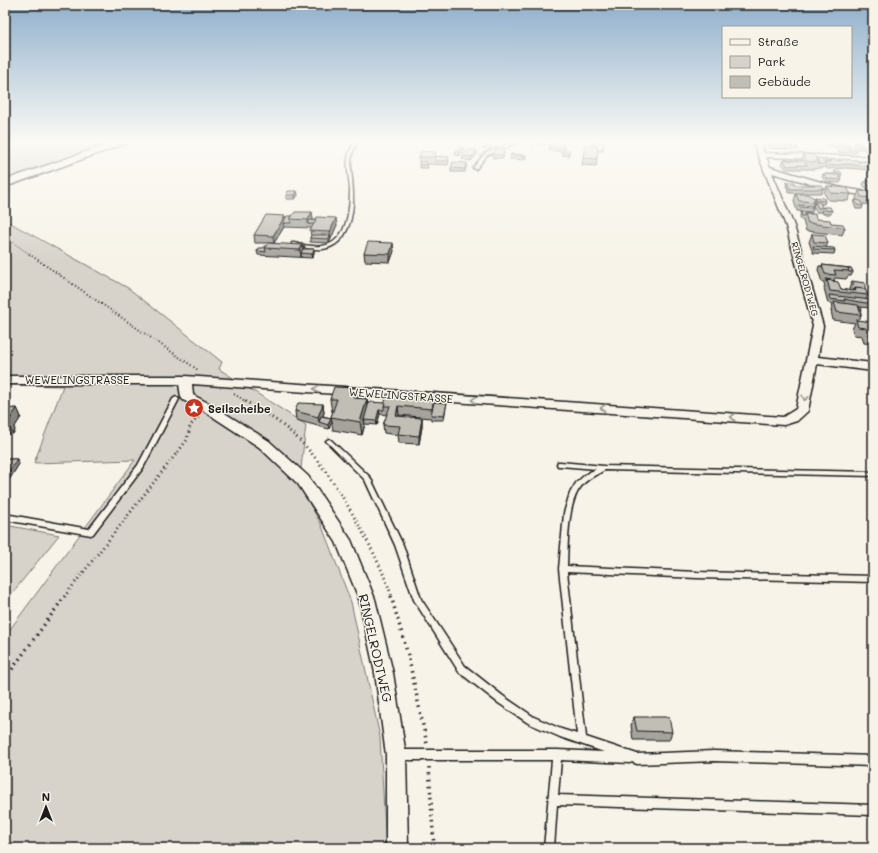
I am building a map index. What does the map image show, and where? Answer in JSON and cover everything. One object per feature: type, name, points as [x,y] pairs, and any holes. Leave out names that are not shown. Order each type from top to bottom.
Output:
[{"type":"street","name":"RINGELRODTWEG","points":[[772,182],[790,226],[818,326],[813,360],[802,411],[792,418],[784,421],[772,420]]},
{"type":"street","points":[[812,182],[837,189],[873,195]]},
{"type":"street","points":[[813,360],[873,367]]},
{"type":"street","name":"WEWELINGSTRASSE","points":[[5,380],[185,380],[772,420]]},
{"type":"street","name":"RINGELRODTWEG","points":[[185,380],[187,397],[208,408],[264,444],[303,480],[343,540],[367,599],[384,673],[396,755],[397,848]]},
{"type":"lane","points":[[294,244],[324,247],[338,241],[345,232],[349,217],[351,182]]},
{"type":"lane","points":[[5,517],[91,532],[141,466],[176,399]]},
{"type":"lane","points":[[329,441],[368,479],[399,545],[418,600],[462,668],[500,699],[531,720],[560,733],[582,739],[637,759]]},
{"type":"lane","points":[[560,464],[604,468],[873,474]]},
{"type":"lane","points":[[582,739],[563,569],[567,513],[573,493],[578,485],[588,476],[604,468]]},
{"type":"lane","points":[[563,569],[697,575],[873,579]]},
{"type":"lane","points":[[396,755],[557,755],[637,759],[714,756],[873,762]]},
{"type":"lane","points":[[549,848],[557,755]]},
{"type":"lane","points":[[553,800],[873,810]]},
{"type":"path","points":[[5,237],[217,382]]},
{"type":"path","points":[[5,679],[61,601],[187,440],[191,422],[208,408]]},
{"type":"green space","points":[[5,220],[128,288],[222,362],[219,369],[306,425],[299,485],[321,524],[351,602],[380,737],[386,848],[5,848],[5,636],[135,460],[34,463],[63,386],[5,385]]},
{"type":"green space","points":[[5,525],[59,535],[5,602]]},
{"type":"building","points":[[787,182],[794,182],[795,185],[821,185],[823,189],[790,189]]},
{"type":"building","points":[[866,182],[873,182],[873,186],[869,186]]},
{"type":"building","points":[[827,186],[847,188],[851,194],[831,193]]},
{"type":"building","points":[[288,191],[297,191],[295,195],[286,195]]},
{"type":"building","points":[[859,191],[873,192],[873,198],[861,197]]},
{"type":"building","points":[[796,194],[807,194],[816,199],[813,200],[814,202],[799,201]]},
{"type":"building","points":[[815,197],[824,198],[825,201],[817,200]]},
{"type":"building","points":[[855,200],[861,201],[863,206],[857,205]]},
{"type":"building","points":[[815,202],[820,202],[822,208],[818,208]]},
{"type":"building","points":[[798,205],[812,206],[813,208],[799,207]]},
{"type":"building","points":[[823,207],[830,207],[832,211],[825,210]]},
{"type":"building","points":[[295,212],[312,212],[308,220],[290,219]]},
{"type":"building","points":[[801,212],[812,214],[805,214],[802,216]]},
{"type":"building","points":[[805,214],[815,214],[816,219],[830,220],[831,223],[843,224],[845,228],[808,223]]},
{"type":"building","points":[[266,215],[285,216],[273,236],[254,235]]},
{"type":"building","points":[[287,216],[292,216],[290,219],[291,223],[283,223]]},
{"type":"building","points":[[317,217],[336,218],[330,232],[310,231]]},
{"type":"building","points":[[310,220],[316,221],[314,224],[308,224]]},
{"type":"building","points":[[812,234],[825,235],[828,243],[814,242]]},
{"type":"building","points":[[311,235],[330,235],[329,239],[310,238]]},
{"type":"building","points":[[368,242],[393,243],[390,254],[364,253]]},
{"type":"building","points":[[268,243],[302,245],[300,250],[265,248]]},
{"type":"building","points":[[266,246],[266,252],[257,251],[259,248],[263,248]]},
{"type":"building","points":[[813,246],[834,248],[835,250],[814,249]]},
{"type":"building","points":[[303,249],[314,249],[312,254],[301,253]]},
{"type":"building","points":[[822,265],[848,268],[850,271],[834,270],[836,275],[825,274]]},
{"type":"building","points":[[848,268],[851,268],[853,272],[849,272]]},
{"type":"building","points":[[827,280],[838,282],[841,289],[856,291],[855,288],[865,289],[868,295],[830,291]]},
{"type":"building","points":[[852,281],[865,283],[865,289],[855,288],[853,290],[851,285],[854,285]]},
{"type":"building","points":[[829,295],[871,300],[873,304],[844,299],[845,301],[830,299]]},
{"type":"building","points":[[834,302],[858,305],[861,315],[837,312]]},
{"type":"building","points":[[856,320],[873,322],[873,335],[868,334],[866,328],[858,327]]},
{"type":"building","points":[[334,387],[357,388],[354,398],[367,399],[360,422],[331,417],[337,399],[330,399]]},
{"type":"building","points":[[387,394],[434,397],[432,409],[398,406],[396,416],[422,418],[419,436],[398,434],[400,426],[383,425],[390,406],[384,406]]},
{"type":"building","points":[[369,402],[385,403],[384,410],[379,410],[376,421],[364,420]]},
{"type":"building","points":[[434,402],[447,403],[444,416],[431,415]]},
{"type":"building","points":[[298,403],[323,404],[318,417],[295,411]]},
{"type":"building","points":[[17,408],[8,422],[10,422],[8,425],[5,425],[5,409]]},
{"type":"building","points":[[321,416],[331,418],[328,425],[319,422]]},
{"type":"building","points":[[5,459],[17,459],[6,476],[5,476]]},
{"type":"building","points":[[634,717],[669,717],[672,732],[637,731]]},
{"type":"place","name":"Seilscheibe","points":[[194,408]]}]
